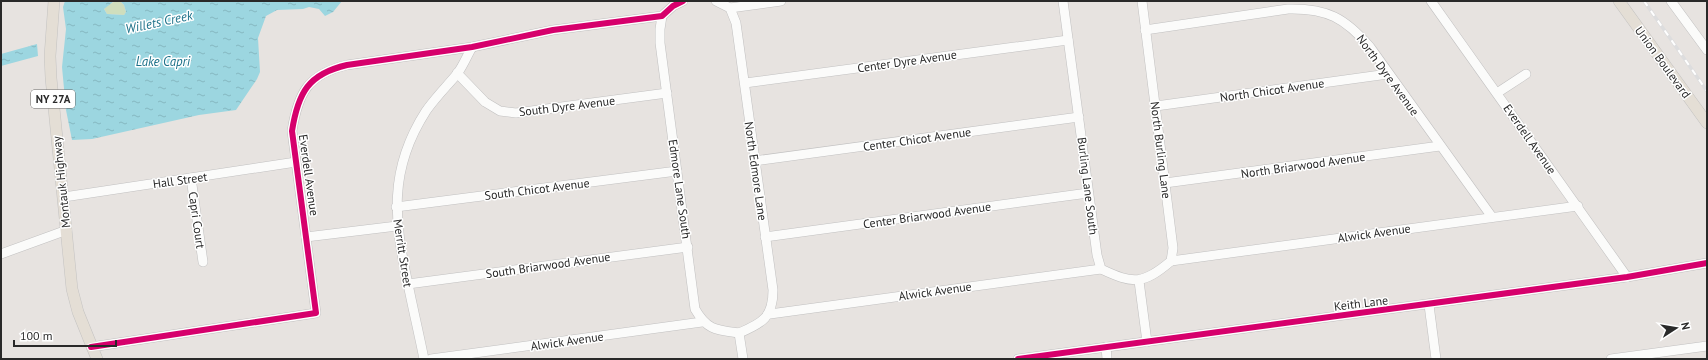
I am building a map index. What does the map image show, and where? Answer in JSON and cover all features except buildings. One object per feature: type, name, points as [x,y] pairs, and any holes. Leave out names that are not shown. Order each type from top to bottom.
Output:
[{"type":"main road","name":"Montauk Highway","points":[[54,1],[50,56],[51,78],[72,289],[78,312],[97,359]]},
{"type":"main road","name":"Union Boulevard","points":[[1619,1],[1707,122]]},
{"type":"street","points":[[662,16],[673,6],[683,1]]},
{"type":"street","points":[[716,1],[730,8],[781,1]]},
{"type":"street","name":"Burling Lane South","points":[[1063,1],[1088,193],[1097,255],[1101,269]]},
{"type":"street","name":"North Burling Lane","points":[[1142,1],[1172,242],[1171,261]]},
{"type":"street","name":"Everdell Avenue","points":[[1431,1],[1498,93],[1627,277]]},
{"type":"street","points":[[1672,1],[1707,50]]},
{"type":"street","name":"North Edmore Lane","points":[[730,8],[736,23],[745,83],[772,290],[773,303],[770,314]]},
{"type":"street","name":"North Dyre Avenue","points":[[1146,30],[1288,9],[1307,8],[1324,12],[1336,18],[1353,29],[1370,47],[1492,217]]},
{"type":"street","name":"Everdell Avenue","points":[[91,347],[316,313],[292,131],[295,110],[301,96],[313,80],[329,69],[347,65],[472,47],[553,30],[662,16]]},
{"type":"street","name":"Edmore Lane South","points":[[662,16],[660,36],[695,309],[702,322]]},
{"type":"street","name":"Center Dyre Avenue","points":[[745,83],[1068,40]]},
{"type":"street","name":"Merritt Street","points":[[424,359],[397,226],[397,190],[407,150],[426,111],[457,73],[472,47]]},
{"type":"street","name":"South Dyre Avenue","points":[[457,73],[486,102],[500,111],[516,113],[667,93]]},
{"type":"street","name":"North Chicot Avenue","points":[[1156,106],[1388,74]]},
{"type":"street","points":[[1498,93],[1526,74]]},
{"type":"street","name":"Center Chicot Avenue","points":[[754,161],[1079,116]]},
{"type":"street","name":"North Briarwood Avenue","points":[[1165,183],[1440,146]]},
{"type":"street","name":"Hall Street","points":[[64,197],[296,162]]},
{"type":"street","name":"South Chicot Avenue","points":[[396,207],[677,171]]},
{"type":"street","name":"Capri Court","points":[[191,178],[204,262]]},
{"type":"street","name":"Center Briarwood Avenue","points":[[765,237],[1088,193]]},
{"type":"street","name":"Alwick Avenue","points":[[1171,261],[1578,206]]},
{"type":"street","points":[[306,237],[397,226]]},
{"type":"street","points":[[1,254],[67,230]]},
{"type":"street","name":"South Briarwood Avenue","points":[[408,284],[688,247]]},
{"type":"street","points":[[1101,269],[1126,280],[1139,281],[1157,273],[1171,261]]},
{"type":"street","name":"Keith Lane","points":[[1018,359],[1429,305],[1627,277],[1707,263]]},
{"type":"street","name":"Alwick Avenue","points":[[770,314],[1101,269]]},
{"type":"street","points":[[1139,281],[1147,342]]},
{"type":"street","points":[[1429,305],[1436,359]]},
{"type":"street","points":[[702,322],[720,330],[739,333],[754,327],[770,314]]},
{"type":"street","name":"Alwick Avenue","points":[[431,359],[702,322]]},
{"type":"street","points":[[739,333],[743,359]]},
{"type":"street","points":[[1610,359],[1707,346]]},
{"type":"street","points":[[1106,347],[1107,359]]},
{"type":"green space","points":[[120,1],[124,5],[126,12],[124,15],[107,14],[104,9],[109,4]]},
{"type":"water","name":"Lake Capri","points":[[65,1],[118,1],[113,2],[104,9],[107,14],[124,15],[126,12],[124,5],[120,1],[342,1],[333,12],[325,16],[319,9],[309,7],[303,9],[277,10],[266,16],[258,38],[260,72],[257,79],[236,110],[199,115],[92,139],[72,140],[66,110],[62,67],[66,29],[63,7]]},
{"type":"water","points":[[37,44],[38,56],[1,66],[1,54]]},
{"type":"railway","points":[[1644,1],[1707,91]]},
{"type":"cycle path","points":[[91,347],[316,313],[292,131],[294,118],[302,96],[307,87],[323,74],[347,65],[472,47],[553,30],[662,16],[673,6],[683,1]]},
{"type":"cycle path","points":[[1018,359],[1627,277],[1707,263]]},
{"type":"water label","name":"Willets Creek","points":[[159,22]]}]
